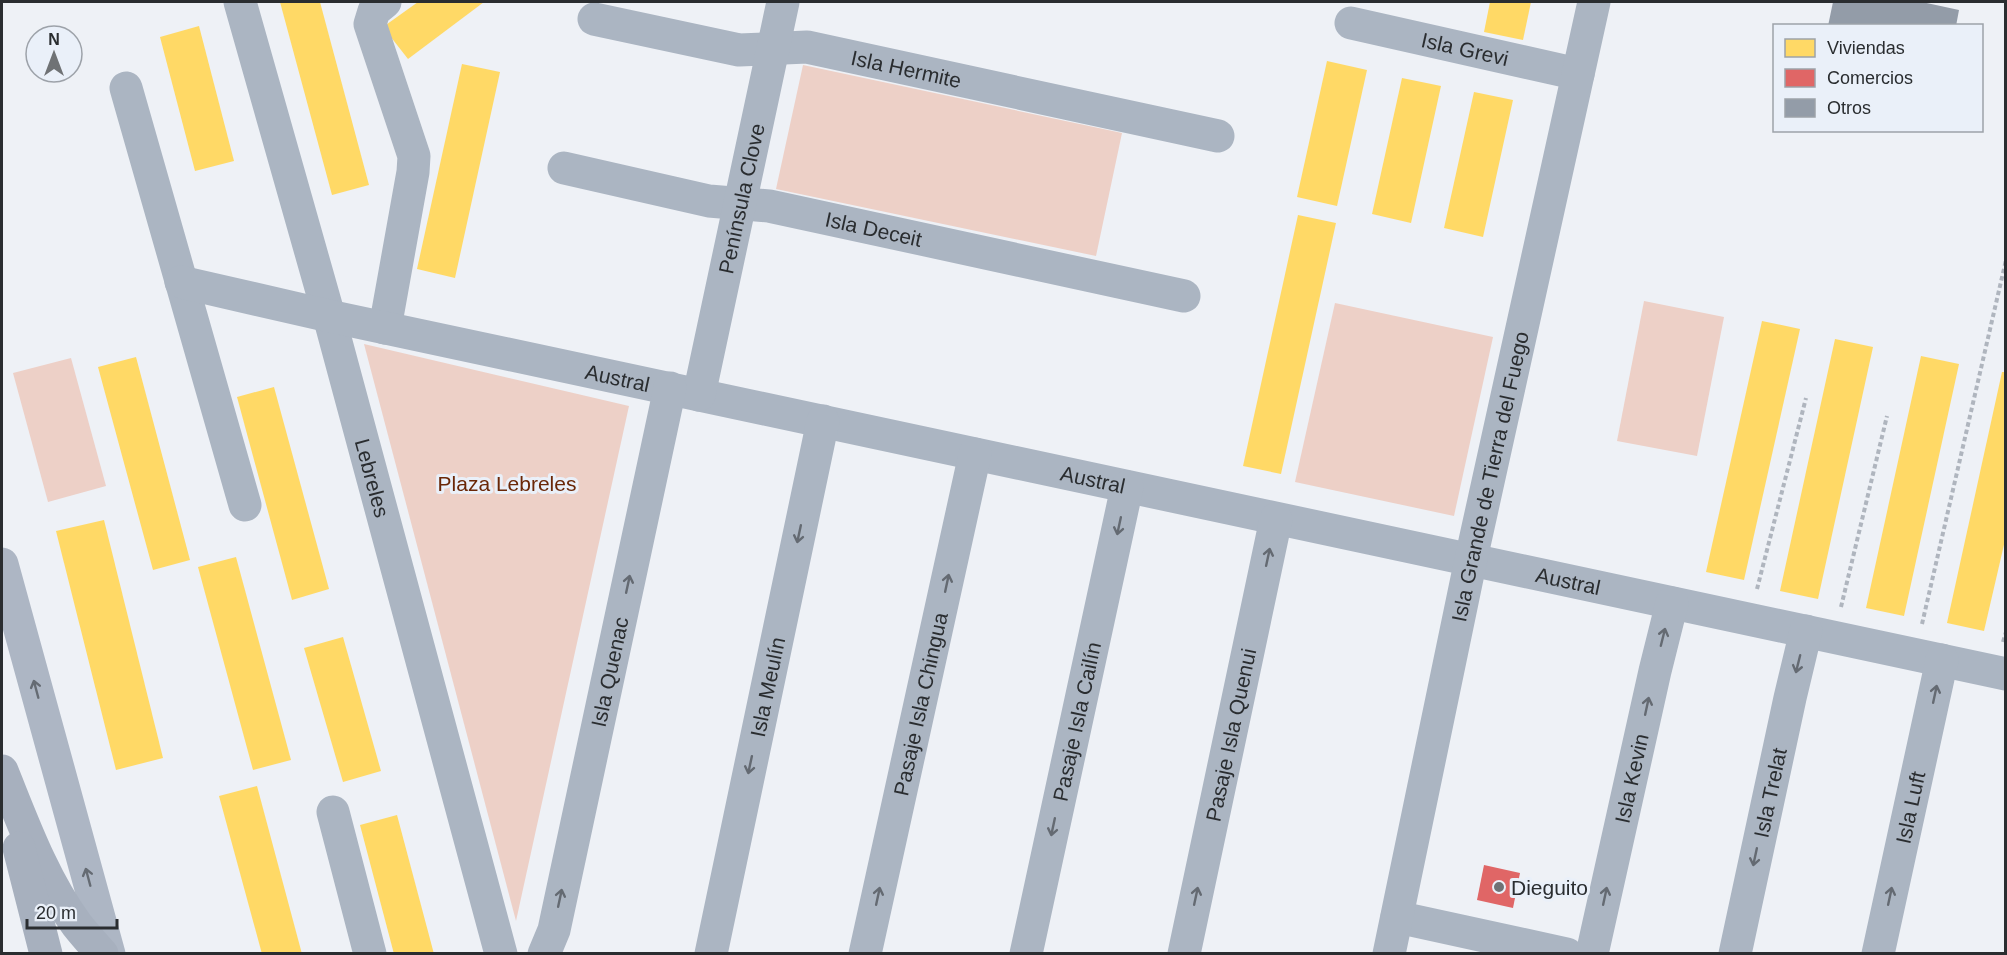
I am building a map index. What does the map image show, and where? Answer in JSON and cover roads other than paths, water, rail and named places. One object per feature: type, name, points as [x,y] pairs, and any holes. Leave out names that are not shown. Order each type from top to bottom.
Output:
[{"type":"highway","points":[[2,771],[34,848],[54,887],[77,924],[102,954]]},
{"type":"highway","points":[[2,779],[46,954]]},
{"type":"main road","points":[[2,564],[109,954]]},
{"type":"street","name":"Lebreles","points":[[240,2],[329,316],[501,954]]},
{"type":"street","points":[[385,2],[374,11],[370,24],[414,156],[385,328]]},
{"type":"street","name":"Península Clove","points":[[684,392],[740,204],[783,2]]},
{"type":"street","name":"Isla Grande de Tierra del Fuego","points":[[1389,954],[1471,559],[1594,2]]},
{"type":"street","name":"Isla Hermite","points":[[594,20],[739,50],[807,47],[1218,136]]},
{"type":"street","name":"Isla Grevi","points":[[1351,23],[1578,74]]},
{"type":"street","points":[[126,88],[245,505]]},
{"type":"street","name":"Isla Deceit","points":[[564,168],[709,201],[770,206],[1184,296]]},
{"type":"street","name":"Austral","points":[[181,282],[329,316],[2006,674]]},
{"type":"street","name":"Isla Quenac","points":[[544,954],[554,930],[684,392]]},
{"type":"street","name":"Isla Meulín","points":[[711,954],[823,421]]},
{"type":"street","name":"Pasaje Isla Chingua","points":[[865,954],[975,454]]},
{"type":"street","name":"Pasaje Isla Cailín","points":[[1026,954],[1127,487]]},
{"type":"street","name":"Pasaje Isla Quenui","points":[[1184,954],[1276,519]]},
{"type":"street","name":"Isla Kevin","points":[[1593,954],[1652,682],[1672,603]]},
{"type":"street","name":"Isla Trelat","points":[[1734,954],[1790,698],[1820,634]]},
{"type":"street","name":"Isla Luft","points":[[1878,954],[1929,657]]},
{"type":"street","points":[[333,812],[370,954]]},
{"type":"street","points":[[1397,917],[1567,954]]},
{"type":"place","name":"Dieguito","points":[[1499,887]]},
{"type":"park label","name":"Plaza Lebreles","points":[[507,483]]}]
